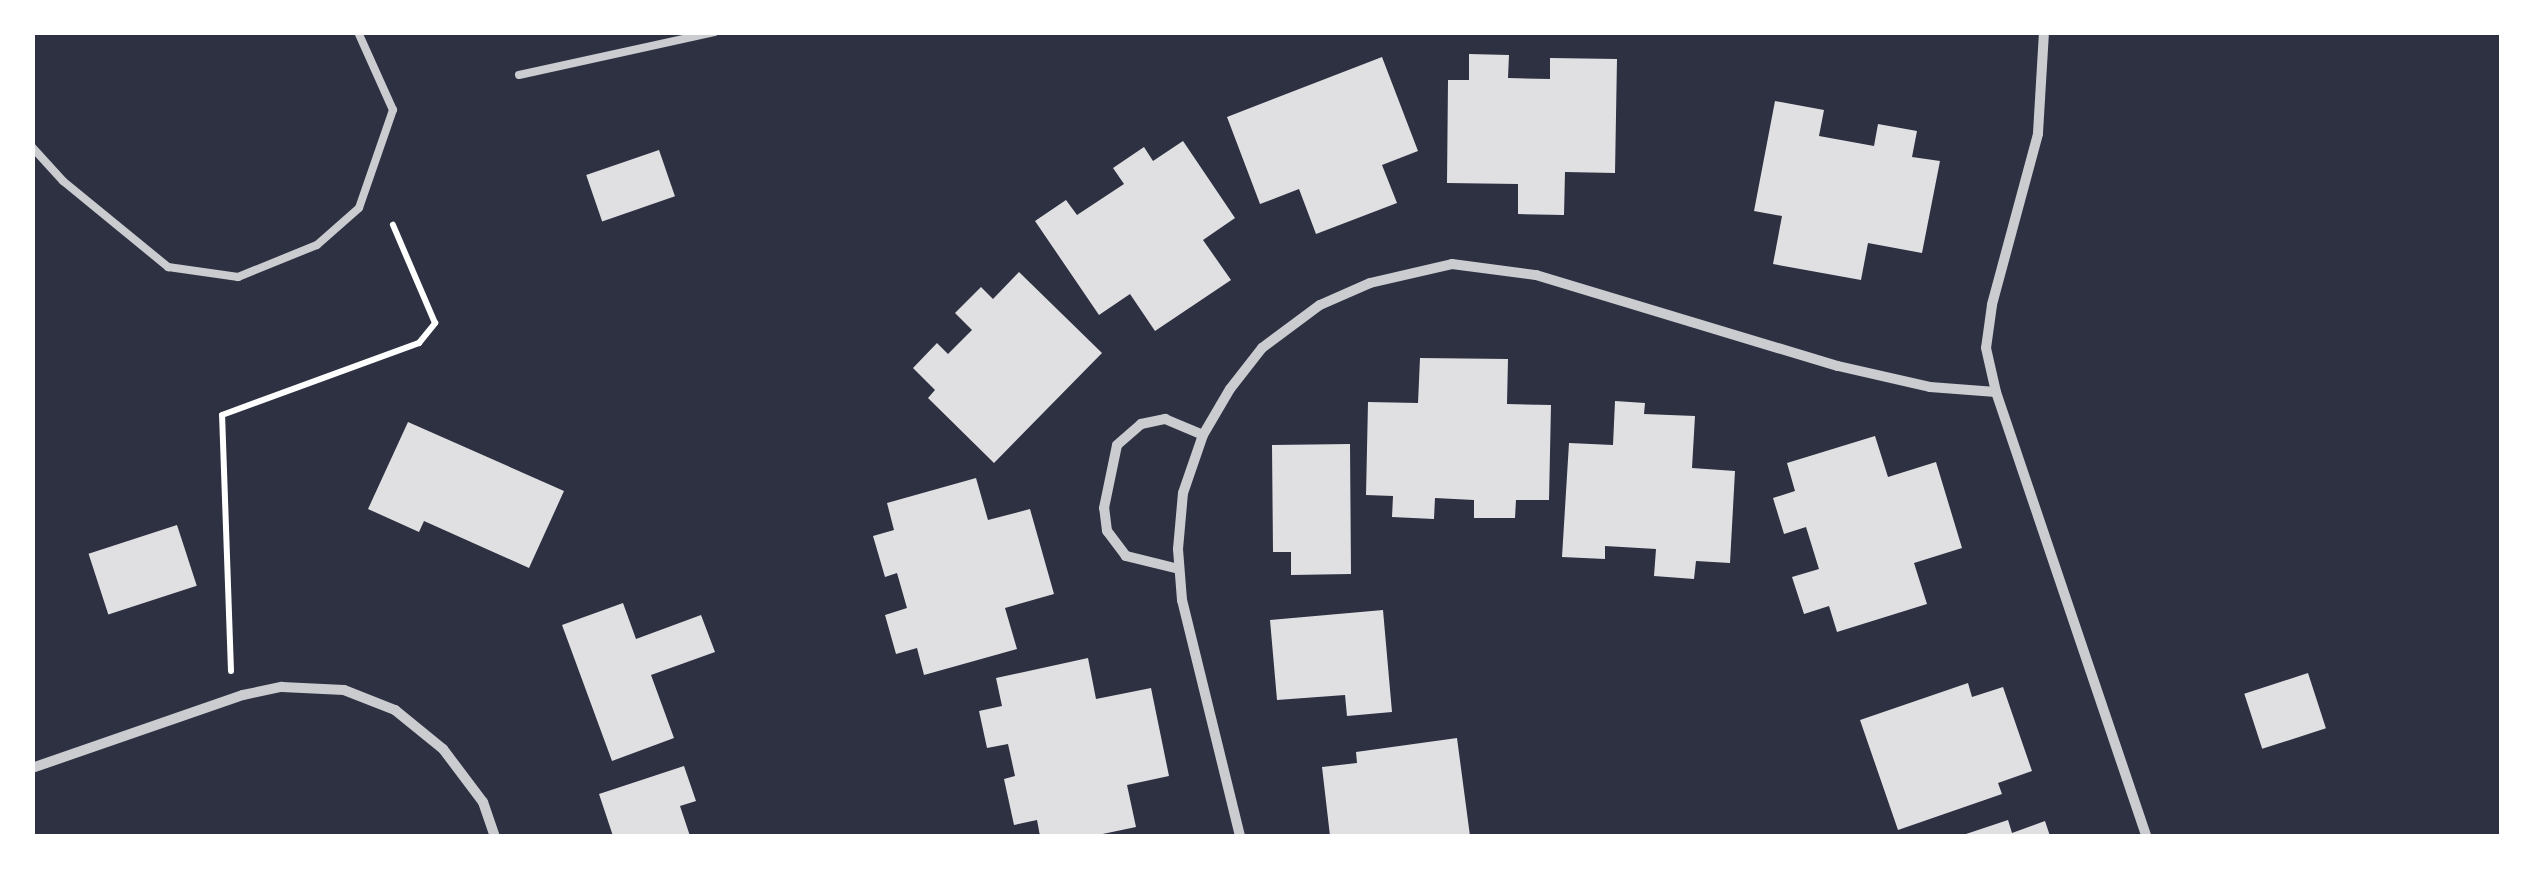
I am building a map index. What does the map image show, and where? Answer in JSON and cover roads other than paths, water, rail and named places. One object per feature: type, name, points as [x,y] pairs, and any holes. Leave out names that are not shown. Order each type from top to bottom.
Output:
[{"type":"street","points":[[2044,32],[2046,52],[2038,134],[1992,305],[1986,348],[1996,392],[2146,836]]},
{"type":"street","points":[[1240,836],[1182,600],[1179,569],[1183,493],[1203,435],[1230,389],[1262,348],[1320,305],[1370,283],[1452,264],[1536,275],[1838,366],[1930,387],[1996,392]]},
{"type":"street","points":[[1179,569],[1126,556],[1107,532],[1104,508],[1117,445],[1141,424],[1165,419],[1203,435]]},
{"type":"street","points":[[32,768],[232,698],[312,686],[344,690],[395,710],[443,749],[483,802],[495,836]]},
{"type":"lane","points":[[32,147],[63,180],[168,267],[238,277],[317,245],[358,208],[393,110],[358,32]]},
{"type":"lane","points":[[520,75],[714,32]]}]
